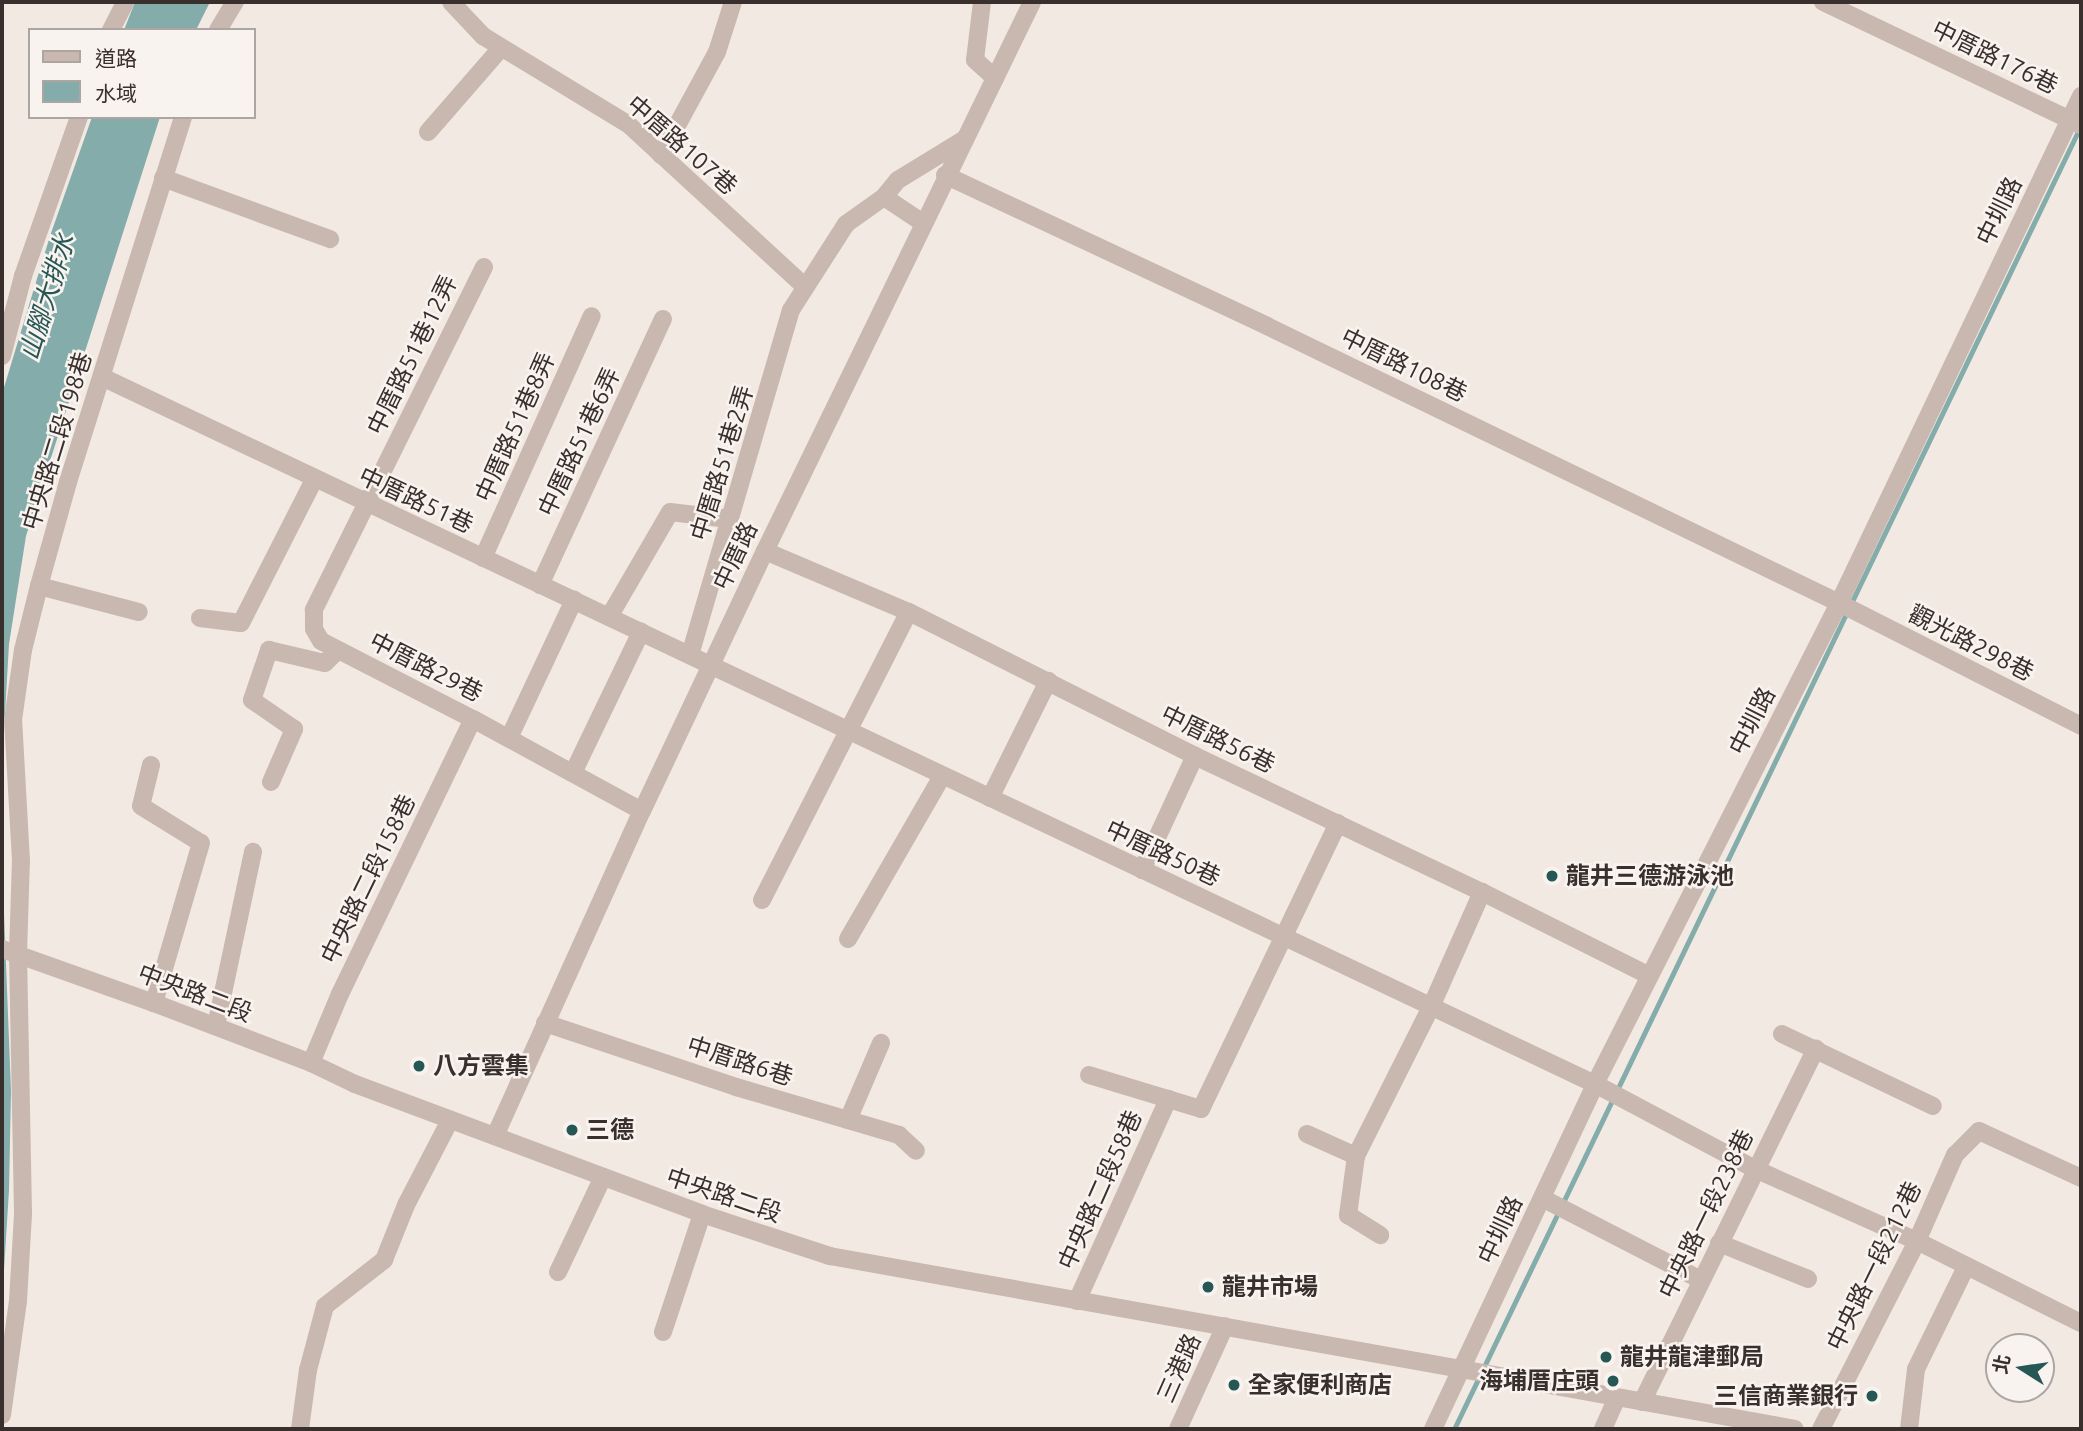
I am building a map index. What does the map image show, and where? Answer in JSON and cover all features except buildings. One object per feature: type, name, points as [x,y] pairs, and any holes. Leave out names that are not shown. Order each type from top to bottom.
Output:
[{"type":"street","points":[[112,28],[125,2]]},
{"type":"street","points":[[219,28],[235,2]]},
{"type":"street","name":"中厝路107巷","points":[[451,2],[483,36],[628,124],[805,288]]},
{"type":"street","points":[[661,155],[717,52],[733,2]]},
{"type":"street","points":[[982,2],[975,60],[995,78]]},
{"type":"street","name":"中厝路","points":[[495,1136],[642,811],[765,551],[945,176],[1032,2]]},
{"type":"street","name":"中厝路176巷","points":[[1823,2],[2076,122]]},
{"type":"street","points":[[428,132],[501,48]]},
{"type":"street","name":"中圳路","points":[[1433,1429],[1648,975],[1839,603],[2076,122],[2081,96]]},
{"type":"street","points":[[2,356],[23,276],[78,119]]},
{"type":"street","name":"中央路二段198巷","points":[[2,1415],[18,1301],[23,1213],[10,952],[21,860],[13,720],[23,650],[39,586],[182,119]]},
{"type":"street","name":"中厝路51巷2弄","points":[[690,655],[791,310],[846,224],[884,197],[898,180],[965,139]]},
{"type":"street","name":"中厝路108巷","points":[[945,176],[1280,332],[1839,603]]},
{"type":"street","points":[[163,178],[330,239]]},
{"type":"street","points":[[884,197],[923,223]]},
{"type":"street","name":"中厝路51巷12弄","points":[[367,503],[484,267]]},
{"type":"street","name":"中厝路51巷8弄","points":[[483,558],[592,316]]},
{"type":"street","name":"中厝路51巷6弄","points":[[540,584],[663,319]]},
{"type":"street","name":"中厝路51巷","points":[[102,377],[314,480],[712,664]]},
{"type":"street","points":[[200,618],[241,622],[314,480]]},
{"type":"street","name":"中厝路29巷","points":[[367,503],[314,610],[314,629],[321,641],[509,738],[642,811]]},
{"type":"street","points":[[609,617],[670,512],[730,519]]},
{"type":"street","name":"中厝路56巷","points":[[765,551],[909,612],[1195,756],[1482,892],[1648,975]]},
{"type":"street","points":[[39,586],[139,612]]},
{"type":"street","points":[[509,738],[574,600]]},
{"type":"street","name":"觀光路298巷","points":[[1839,603],[2081,726]]},
{"type":"street","points":[[762,900],[847,728],[909,612]]},
{"type":"street","points":[[573,773],[641,632]]},
{"type":"street","points":[[271,782],[294,729],[252,700],[269,650],[325,663],[338,649]]},
{"type":"street","name":"中厝路50巷","points":[[712,664],[1595,1084],[1755,1169],[1917,1241],[2081,1323]]},
{"type":"street","points":[[990,798],[1048,681]]},
{"type":"street","name":"中央路二段158巷","points":[[311,1063],[340,994],[473,719]]},
{"type":"street","points":[[1142,870],[1195,756]]},
{"type":"street","points":[[150,765],[141,806],[201,843],[153,1003]]},
{"type":"street","points":[[848,939],[943,776]]},
{"type":"street","points":[[1089,1075],[1201,1109],[1338,823]]},
{"type":"street","points":[[216,1026],[253,852]]},
{"type":"street","points":[[1380,1235],[1348,1215],[1356,1156],[1431,1007],[1482,892]]},
{"type":"street","name":"中央路二段","points":[[10,952],[216,1026],[311,1063],[355,1084],[702,1214],[830,1255],[1077,1301],[1464,1367],[1784,1428]]},
{"type":"street","name":"中厝路6巷","points":[[545,1023],[736,1087],[900,1135],[916,1151]]},
{"type":"street","points":[[1782,1034],[1933,1106]]},
{"type":"street","points":[[848,1120],[881,1043]]},
{"type":"street","name":"中央路一段238巷","points":[[1642,1402],[1816,1049]]},
{"type":"street","name":"中央路二段58巷","points":[[1077,1301],[1168,1099]]},
{"type":"street","points":[[300,1429],[307,1370],[325,1306],[384,1260],[406,1205],[450,1120]]},
{"type":"street","name":"中央路一段212巷","points":[[1821,1429],[1917,1241],[1955,1155],[1979,1131],[2081,1178]]},
{"type":"street","points":[[1307,1134],[1356,1156]]},
{"type":"street","points":[[558,1272],[603,1177]]},
{"type":"street","points":[[1542,1198],[1701,1280]]},
{"type":"street","points":[[663,1332],[702,1214]]},
{"type":"street","points":[[1719,1243],[1808,1279]]},
{"type":"street","points":[[1909,1429],[1916,1368],[1966,1266]]},
{"type":"street","name":"三港路","points":[[1178,1429],[1225,1326]]},
{"type":"street","points":[[1603,1429],[1617,1398]]},
{"type":"water","points":[[135,2],[210,2],[197,28],[125,28]]},
{"type":"water","name":"山腳大排水","points":[[91,119],[159,119],[26,536],[9,644],[2,766],[2,394],[50,236]]},
{"type":"water","points":[[2,862],[11,1091],[9,1190],[2,1302]]},
{"type":"waterway","points":[[1454,1429],[2080,127]]},
{"type":"place","name":"龍井三德游泳池","points":[[1552,876]]},
{"type":"place","name":"八方雲集","points":[[419,1066]]},
{"type":"place","name":"三德","points":[[572,1130]]},
{"type":"place","name":"龍井市場","points":[[1208,1287]]},
{"type":"place","name":"龍井龍津郵局","points":[[1606,1357]]},
{"type":"place","name":"海埔厝庄頭","points":[[1613,1381]]},
{"type":"place","name":"全家便利商店","points":[[1234,1385]]},
{"type":"place","name":"三信商業銀行","points":[[1872,1396]]}]
